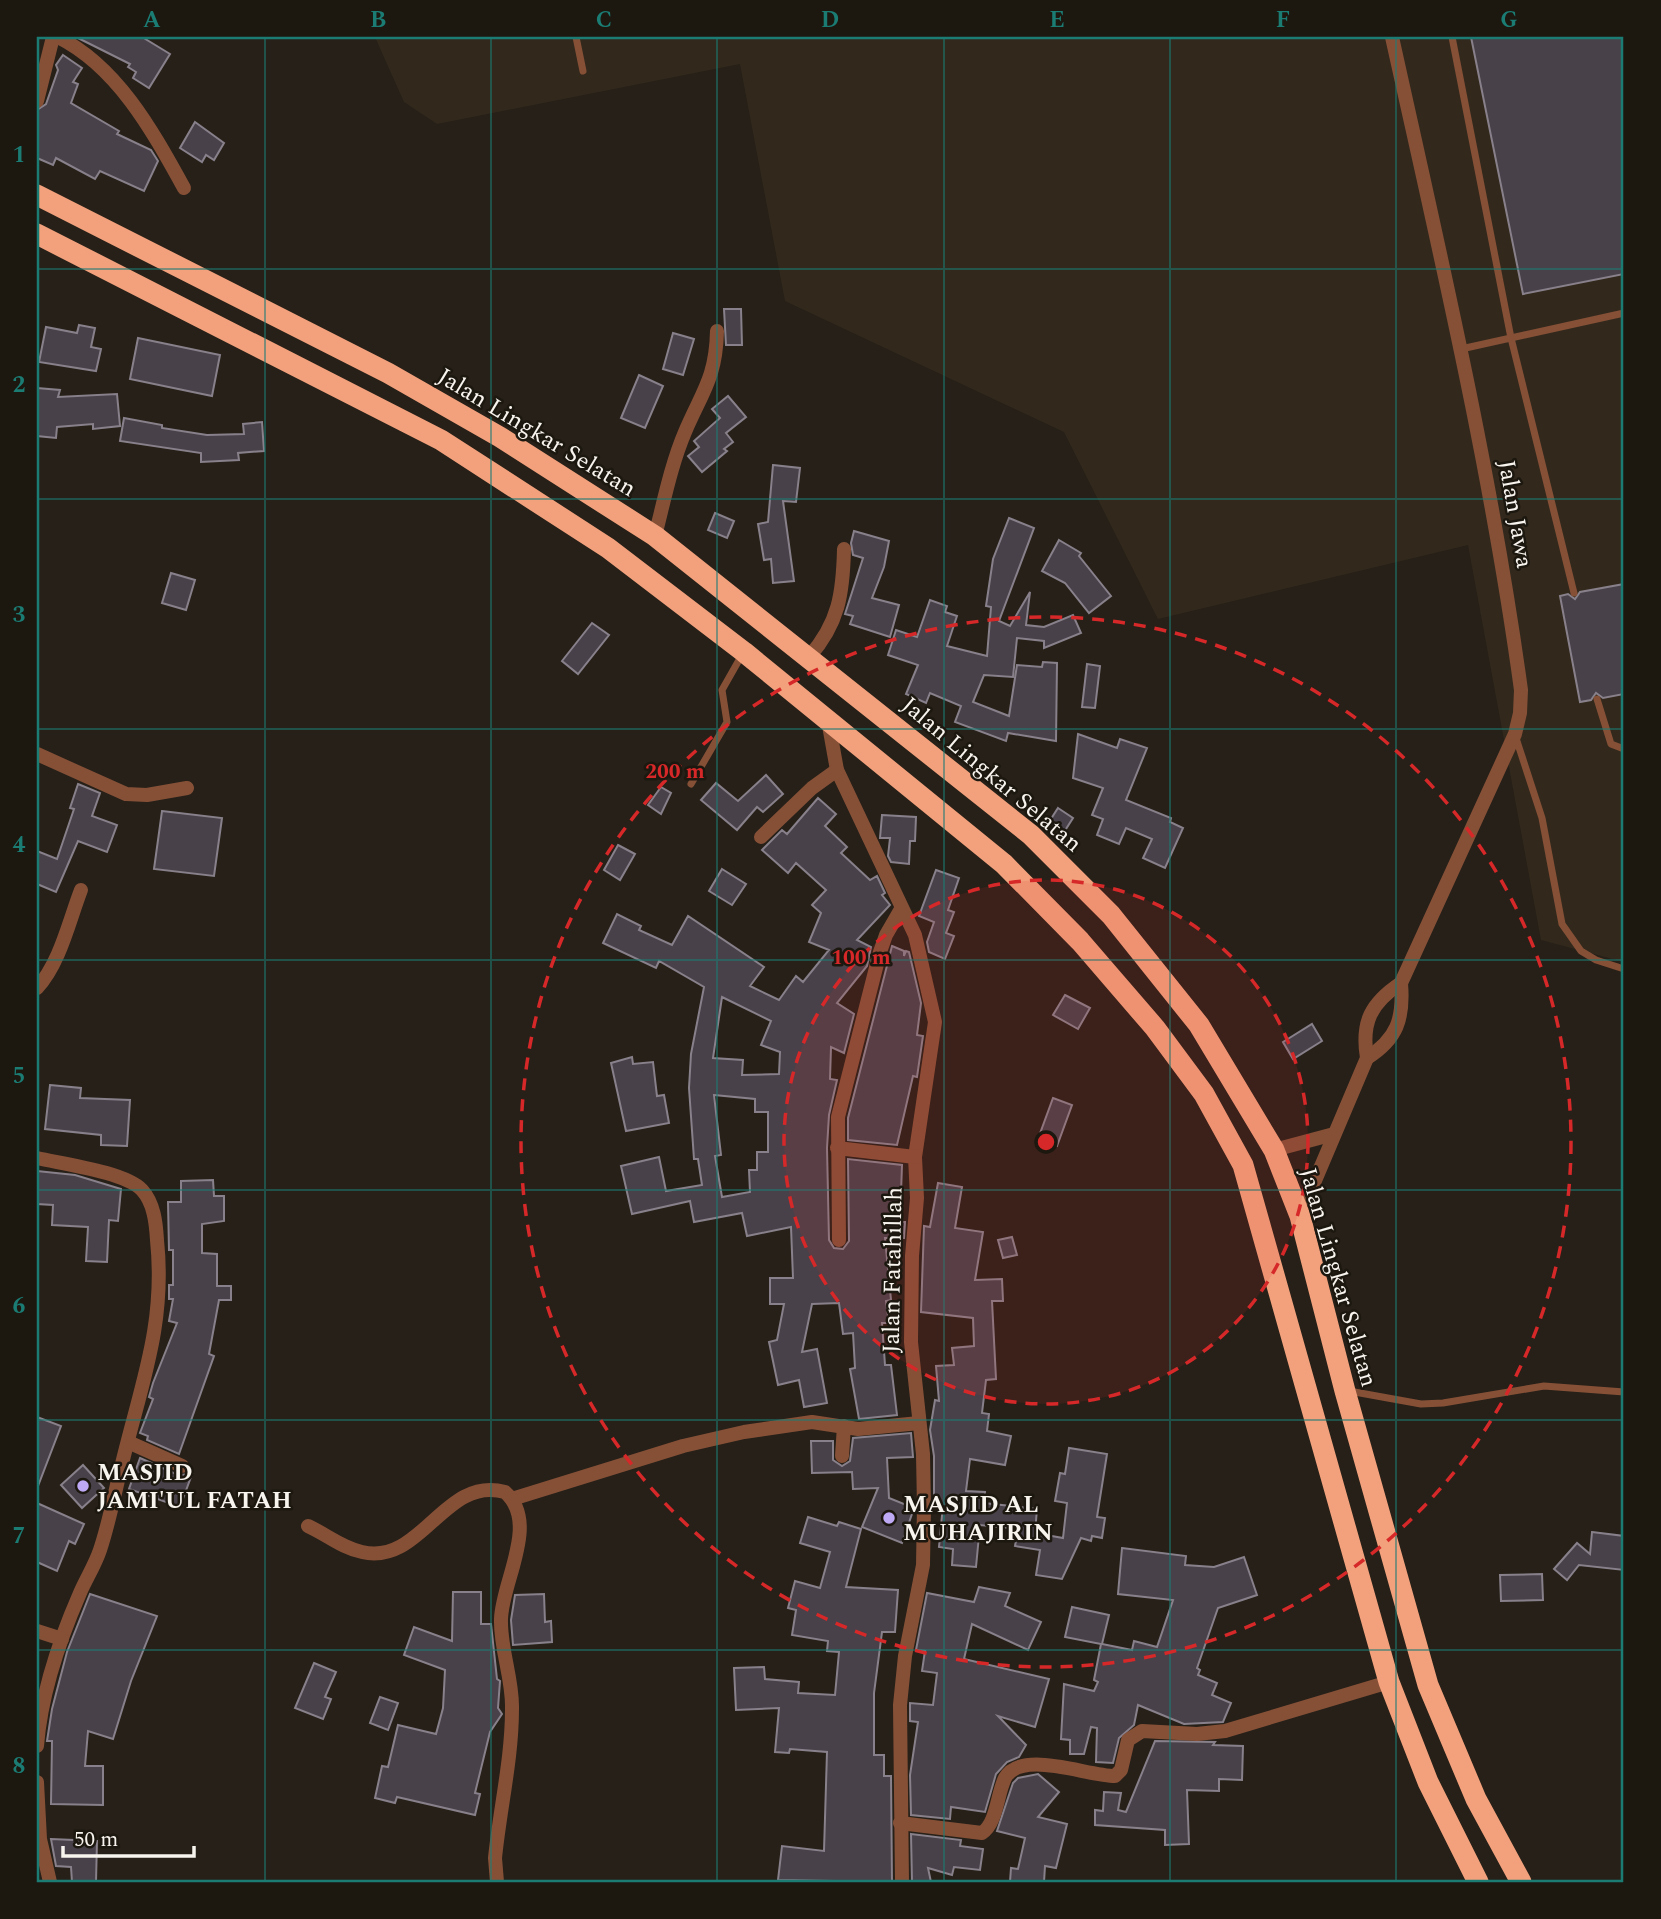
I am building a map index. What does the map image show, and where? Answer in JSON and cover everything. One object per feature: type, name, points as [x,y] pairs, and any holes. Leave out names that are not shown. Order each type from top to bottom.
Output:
[{"type":"highway","name":"Jalan Lingkar Selatan","points":[[37,195],[388,373],[477,424],[655,536],[1040,844],[1111,915],[1199,1025],[1275,1150],[1300,1216],[1345,1391],[1428,1685],[1476,1799],[1521,1882]]},
{"type":"highway","points":[[37,234],[441,439],[608,548],[744,652],[1004,864],[1089,951],[1156,1028],[1204,1094],[1244,1165],[1389,1682],[1428,1782],[1478,1882]]},
{"type":"highway","points":[[249,340],[263,310]]},
{"type":"highway","points":[[1204,1094],[1229,1072]]},
{"type":"street","points":[[37,101],[53,37]]},
{"type":"street","points":[[58,37],[88,57],[128,98],[148,125],[184,188]]},
{"type":"street","name":"Jalan Jawa","points":[[1367,1058],[1389,1044],[1403,1004],[1401,983],[1515,734],[1520,713],[1521,690],[1497,534],[1461,349],[1392,37]]},
{"type":"street","points":[[655,536],[684,433],[709,386],[714,370],[717,331]]},
{"type":"street","points":[[809,657],[833,625],[841,590],[844,548]]},
{"type":"street","name":"Jalan Fatahillah","points":[[828,720],[837,770],[917,942],[935,1022],[915,1157],[917,1198],[910,1332],[924,1478],[923,1565],[902,1683],[902,1882]]},
{"type":"street","points":[[37,754],[126,794],[147,795],[187,788]]},
{"type":"street","points":[[761,837],[812,788],[837,770]]},
{"type":"street","points":[[37,988],[44,981],[58,951],[81,890]]},
{"type":"street","points":[[839,1240],[838,1117],[867,997],[886,935],[901,909]]},
{"type":"street","name":"Jalan Jawa","points":[[1300,1216],[1367,1058],[1363,1036],[1370,1017],[1380,997],[1401,983]]},
{"type":"street","points":[[1275,1150],[1334,1134]]},
{"type":"street","points":[[837,1148],[915,1157]]},
{"type":"street","points":[[37,1158],[133,1183],[149,1200],[158,1250],[158,1316],[114,1503],[98,1554],[62,1639],[40,1701],[37,1746]]},
{"type":"street","points":[[512,1499],[683,1446],[744,1432],[812,1422],[858,1429],[919,1423]]},
{"type":"street","points":[[842,1456],[844,1426]]},
{"type":"street","points":[[128,1442],[182,1466]]},
{"type":"street","points":[[308,1527],[352,1549],[378,1554],[408,1543],[460,1498],[497,1490],[512,1499],[520,1524],[501,1619],[513,1706],[498,1830],[497,1882]]},
{"type":"street","points":[[37,1631],[62,1639]]},
{"type":"street","points":[[900,1823],[982,1833],[989,1828],[1004,1781],[1014,1767],[1029,1763],[1115,1776],[1121,1770],[1128,1740],[1142,1731],[1212,1734],[1389,1682]]},
{"type":"street","points":[[37,1782],[38,1843],[50,1882]]},
{"type":"lane","points":[[576,37],[583,71]]},
{"type":"lane","points":[[1452,37],[1511,338],[1574,593]]},
{"type":"lane","points":[[1461,349],[1624,313]]},
{"type":"lane","points":[[691,784],[727,722],[722,690],[744,652]]},
{"type":"lane","points":[[1597,699],[1611,744],[1624,749]]},
{"type":"lane","points":[[1515,734],[1542,818],[1562,924],[1581,951],[1596,960],[1624,969]]},
{"type":"lane","points":[[1345,1391],[1421,1404],[1443,1404],[1544,1386],[1624,1392]]},
{"type":"shaded area","points":[[375,37],[1624,37],[1624,962],[1541,940],[1468,545],[1158,619],[1064,432],[785,301],[740,64],[437,124],[404,102]]},
{"type":"building","points":[[76,37],[142,37],[170,54],[149,88],[133,78],[136,72],[128,67],[130,64]]},
{"type":"building","points":[[1471,37],[1624,37],[1624,274],[1523,294]]},
{"type":"building","points":[[63,55],[82,68],[73,82],[78,84],[71,103],[119,131],[117,134],[151,150],[158,161],[144,191],[100,171],[95,179],[56,158],[53,165],[37,158],[37,110],[46,104],[58,70],[56,65]]},
{"type":"building","points":[[195,122],[224,143],[214,160],[206,155],[202,162],[180,148]]},
{"type":"building","points":[[724,309],[741,309],[742,345],[726,345]]},
{"type":"building","points":[[79,325],[95,328],[91,347],[101,349],[96,371],[39,362],[46,327],[77,333]]},
{"type":"building","points":[[673,333],[694,339],[683,375],[663,369]]},
{"type":"building","points":[[138,338],[220,355],[212,396],[130,379]]},
{"type":"building","points":[[639,375],[663,386],[645,428],[621,418]]},
{"type":"building","points":[[37,388],[60,390],[58,397],[117,394],[120,426],[93,429],[93,424],[57,427],[56,438],[37,436]]},
{"type":"building","points":[[728,396],[746,417],[726,433],[733,442],[724,449],[727,451],[702,472],[688,456],[699,447],[694,441],[720,418],[712,409]]},
{"type":"building","points":[[124,418],[162,425],[162,428],[207,435],[244,434],[243,424],[262,422],[264,451],[238,453],[239,460],[201,462],[201,453],[120,441]]},
{"type":"building","points":[[773,465],[800,468],[796,502],[783,501],[794,581],[773,583],[771,559],[764,560],[758,524],[768,522]]},
{"type":"building","points":[[715,513],[734,521],[727,538],[708,530]]},
{"type":"building","points":[[1009,518],[1034,528],[999,621],[1010,626],[1030,592],[1026,625],[1044,627],[1073,615],[1081,633],[1044,648],[1044,641],[1017,638],[1013,677],[984,675],[973,702],[1009,716],[1017,665],[1042,667],[1043,662],[1057,663],[1056,741],[1008,733],[1006,741],[955,722],[961,706],[930,693],[926,703],[906,694],[918,665],[888,655],[896,630],[917,637],[930,600],[947,606],[945,612],[957,616],[947,646],[987,656],[991,607],[986,606],[993,559]]},
{"type":"building","points":[[854,531],[889,541],[884,567],[872,598],[899,605],[890,637],[850,624],[853,616],[845,614],[863,558],[853,555],[851,543]]},
{"type":"building","points":[[1059,540],[1081,553],[1079,556],[1111,596],[1089,613],[1065,583],[1042,571]]},
{"type":"building","points":[[171,573],[195,580],[186,610],[162,603]]},
{"type":"building","points":[[1624,584],[1624,694],[1603,698],[1596,693],[1591,700],[1580,702],[1560,596],[1568,594],[1575,599],[1580,592]]},
{"type":"building","points":[[592,623],[609,635],[578,674],[562,661]]},
{"type":"building","points":[[1087,664],[1100,666],[1095,708],[1082,707]]},
{"type":"building","points":[[1078,734],[1117,748],[1120,739],[1147,748],[1126,800],[1171,818],[1170,822],[1183,828],[1165,868],[1143,858],[1152,839],[1126,828],[1119,844],[1097,835],[1103,819],[1092,815],[1103,788],[1073,778]]},
{"type":"building","points":[[766,775],[783,794],[763,812],[757,807],[737,830],[701,800],[716,783],[738,801]]},
{"type":"building","points":[[78,784],[100,793],[92,816],[117,825],[107,852],[78,841],[56,892],[37,884],[37,851],[57,859],[74,809],[70,808]]},
{"type":"building","points":[[661,787],[671,793],[661,814],[648,805]]},
{"type":"building","points":[[818,798],[836,814],[825,826],[847,847],[841,853],[870,880],[877,876],[885,893],[882,895],[890,905],[857,940],[871,947],[867,966],[837,1003],[854,1014],[844,1053],[831,1047],[830,1079],[837,1080],[829,1115],[827,1148],[829,1240],[834,1248],[843,1249],[849,1241],[848,1159],[902,1165],[900,1222],[905,1222],[904,1238],[885,1238],[891,1300],[886,1301],[889,1323],[882,1323],[885,1365],[891,1365],[897,1415],[859,1419],[850,1369],[855,1368],[853,1333],[843,1334],[839,1303],[812,1304],[802,1352],[817,1349],[827,1403],[804,1407],[799,1380],[778,1385],[769,1342],[777,1340],[784,1304],[770,1304],[770,1278],[793,1278],[791,1227],[747,1236],[742,1213],[694,1222],[690,1201],[632,1214],[621,1166],[659,1157],[666,1191],[702,1185],[698,1159],[694,1159],[689,1088],[691,1054],[704,987],[659,961],[656,968],[603,943],[617,914],[641,926],[639,930],[672,945],[688,916],[764,967],[750,986],[779,1000],[796,976],[803,982],[829,950],[809,942],[821,913],[812,905],[826,890],[796,863],[788,873],[762,850],[782,830],[787,834]],"holes":[[[722,997],[771,1021],[761,1045],[780,1052],[779,1074],[742,1075],[743,1060],[713,1058]],[[714,1095],[755,1099],[755,1112],[768,1112],[768,1152],[757,1152],[757,1170],[749,1170],[750,1192],[722,1197],[715,1156],[721,1155]]]},
{"type":"building","points":[[1058,808],[1073,818],[1064,832],[1049,822]]},
{"type":"building","points":[[162,811],[222,818],[214,876],[154,869]]},
{"type":"building","points":[[882,815],[916,817],[915,841],[910,841],[909,864],[891,862],[888,856],[890,838],[880,838]]},
{"type":"building","points":[[618,845],[635,854],[620,880],[604,870]]},
{"type":"building","points":[[722,869],[746,884],[732,905],[709,891]]},
{"type":"building","points":[[936,870],[959,878],[948,910],[954,912],[946,933],[954,936],[945,959],[929,952],[927,942],[934,922],[919,916]]},
{"type":"building","points":[[892,946],[904,951],[904,956],[906,951],[909,952],[921,1003],[917,1035],[923,1036],[917,1077],[913,1076],[897,1145],[848,1140],[848,1118]]},
{"type":"building","points":[[1065,995],[1090,1008],[1078,1029],[1053,1015]]},
{"type":"building","points":[[1312,1024],[1322,1041],[1293,1059],[1283,1042]]},
{"type":"building","points":[[632,1057],[633,1064],[653,1062],[657,1096],[664,1095],[669,1123],[626,1131],[611,1063]]},
{"type":"building","points":[[50,1085],[81,1088],[80,1098],[130,1100],[127,1146],[101,1145],[101,1135],[45,1129]]},
{"type":"building","points":[[1053,1098],[1072,1105],[1057,1146],[1038,1139]]},
{"type":"building","points":[[37,1171],[75,1175],[121,1189],[118,1221],[109,1220],[107,1262],[86,1261],[88,1227],[52,1225],[53,1205],[37,1204]]},
{"type":"building","points":[[213,1180],[214,1196],[224,1196],[224,1221],[202,1224],[202,1253],[217,1254],[217,1286],[231,1286],[231,1300],[219,1300],[209,1354],[214,1356],[179,1454],[147,1440],[148,1436],[140,1433],[153,1399],[149,1397],[153,1383],[177,1323],[169,1321],[173,1299],[169,1299],[169,1285],[173,1285],[173,1250],[169,1250],[168,1202],[181,1202],[181,1181]]},
{"type":"building","points":[[938,1183],[962,1187],[955,1228],[983,1232],[975,1280],[1002,1279],[1003,1301],[992,1301],[996,1379],[986,1380],[982,1413],[989,1414],[987,1431],[1011,1436],[1005,1465],[970,1459],[966,1491],[985,1492],[984,1503],[1037,1509],[1035,1533],[1063,1538],[1067,1503],[1055,1501],[1060,1473],[1065,1474],[1069,1448],[1107,1454],[1097,1517],[1105,1518],[1102,1538],[1092,1536],[1091,1541],[1081,1538],[1062,1579],[1036,1575],[1040,1550],[1015,1546],[1018,1529],[980,1525],[976,1567],[952,1565],[953,1549],[939,1547],[943,1505],[934,1504],[934,1456],[930,1430],[935,1400],[939,1401],[936,1366],[954,1365],[952,1348],[974,1346],[973,1318],[921,1312],[924,1226],[930,1227]]},
{"type":"building","points":[[1012,1237],[1017,1255],[1003,1258],[998,1240]]},
{"type":"building","points":[[37,1417],[61,1426],[38,1486],[37,1486]]},
{"type":"building","points":[[911,1433],[913,1457],[887,1458],[889,1498],[914,1508],[902,1543],[862,1527],[878,1488],[853,1489],[852,1472],[812,1473],[811,1441],[833,1441],[833,1460],[842,1466],[850,1461],[853,1438]]},
{"type":"building","points":[[140,1458],[178,1475],[192,1474],[180,1507],[129,1489]]},
{"type":"building","name":"MASJID JAMI'UL FATAH","points":[[83,1465],[104,1488],[82,1508],[61,1485]]},
{"type":"building","points":[[37,1503],[84,1524],[75,1544],[69,1541],[57,1571],[37,1562]]},
{"type":"building","points":[[808,1517],[837,1526],[839,1522],[861,1529],[846,1587],[898,1590],[895,1632],[882,1632],[874,1693],[874,1755],[884,1755],[884,1776],[891,1776],[892,1882],[778,1880],[782,1846],[824,1851],[827,1752],[790,1749],[789,1753],[775,1752],[779,1708],[736,1710],[734,1668],[764,1667],[765,1679],[799,1682],[798,1693],[835,1695],[839,1652],[827,1651],[828,1641],[792,1635],[796,1610],[788,1608],[795,1581],[820,1588],[830,1552],[800,1543]]},
{"type":"building","points":[[1592,1532],[1624,1536],[1624,1570],[1579,1565],[1567,1580],[1554,1569],[1577,1543],[1590,1554]]},
{"type":"building","points":[[1122,1548],[1186,1556],[1185,1565],[1214,1567],[1244,1557],[1257,1595],[1218,1608],[1197,1668],[1200,1670],[1198,1675],[1217,1683],[1212,1695],[1231,1703],[1223,1722],[1184,1724],[1138,1705],[1134,1725],[1119,1738],[1113,1763],[1096,1762],[1097,1728],[1091,1727],[1084,1754],[1070,1754],[1070,1740],[1061,1739],[1064,1684],[1094,1691],[1098,1682],[1094,1680],[1101,1644],[1065,1637],[1072,1607],[1109,1615],[1102,1644],[1132,1650],[1134,1641],[1157,1647],[1173,1600],[1118,1594]]},
{"type":"building","points":[[1542,1574],[1543,1600],[1501,1601],[1500,1575]]},
{"type":"building","points":[[979,1587],[1010,1593],[1005,1606],[1041,1622],[1028,1650],[972,1624],[964,1659],[1049,1679],[1035,1727],[998,1716],[1026,1745],[1019,1757],[1007,1762],[996,1774],[985,1812],[951,1807],[950,1819],[911,1815],[910,1775],[918,1722],[910,1721],[910,1703],[933,1705],[937,1673],[922,1671],[925,1651],[916,1650],[927,1593],[974,1602]]},
{"type":"building","points":[[453,1592],[481,1592],[481,1624],[491,1624],[497,1679],[500,1681],[498,1708],[502,1714],[490,1732],[475,1793],[480,1794],[475,1815],[397,1797],[395,1803],[375,1798],[382,1766],[388,1767],[398,1725],[436,1734],[443,1708],[445,1670],[404,1655],[414,1627],[452,1641]]},
{"type":"building","points":[[90,1594],[157,1616],[131,1681],[113,1739],[88,1731],[85,1766],[103,1766],[103,1805],[51,1804],[52,1741],[47,1741],[52,1709],[67,1652]]},
{"type":"building","points":[[544,1594],[545,1622],[551,1621],[552,1642],[513,1645],[511,1620],[515,1595]]},
{"type":"building","points":[[314,1663],[336,1672],[325,1697],[331,1699],[323,1719],[295,1708]]},
{"type":"building","points":[[380,1697],[398,1703],[388,1730],[370,1723]]},
{"type":"building","points":[[1155,1741],[1215,1742],[1213,1745],[1243,1746],[1242,1780],[1219,1779],[1219,1791],[1187,1790],[1189,1844],[1165,1845],[1165,1830],[1095,1825],[1095,1810],[1103,1811],[1104,1792],[1121,1793],[1118,1810],[1126,1812]]},
{"type":"building","points":[[1038,1774],[1059,1792],[1038,1817],[1067,1824],[1056,1868],[1045,1866],[1044,1882],[1010,1882],[1011,1868],[1018,1869],[1025,1838],[997,1831],[1013,1783],[1018,1778]]},
{"type":"building","points":[[911,1834],[961,1840],[960,1846],[983,1849],[980,1870],[954,1867],[952,1875],[928,1868],[931,1882],[912,1882]]},
{"type":"building","points":[[51,1839],[97,1841],[96,1882],[72,1882],[71,1867],[56,1866]]},
{"type":"place","name":"MASJID JAMI'UL FATAH","points":[[83,1486]]},
{"type":"place","name":"MASJID AL MUHAJIRIN","points":[[889,1518]]}]
